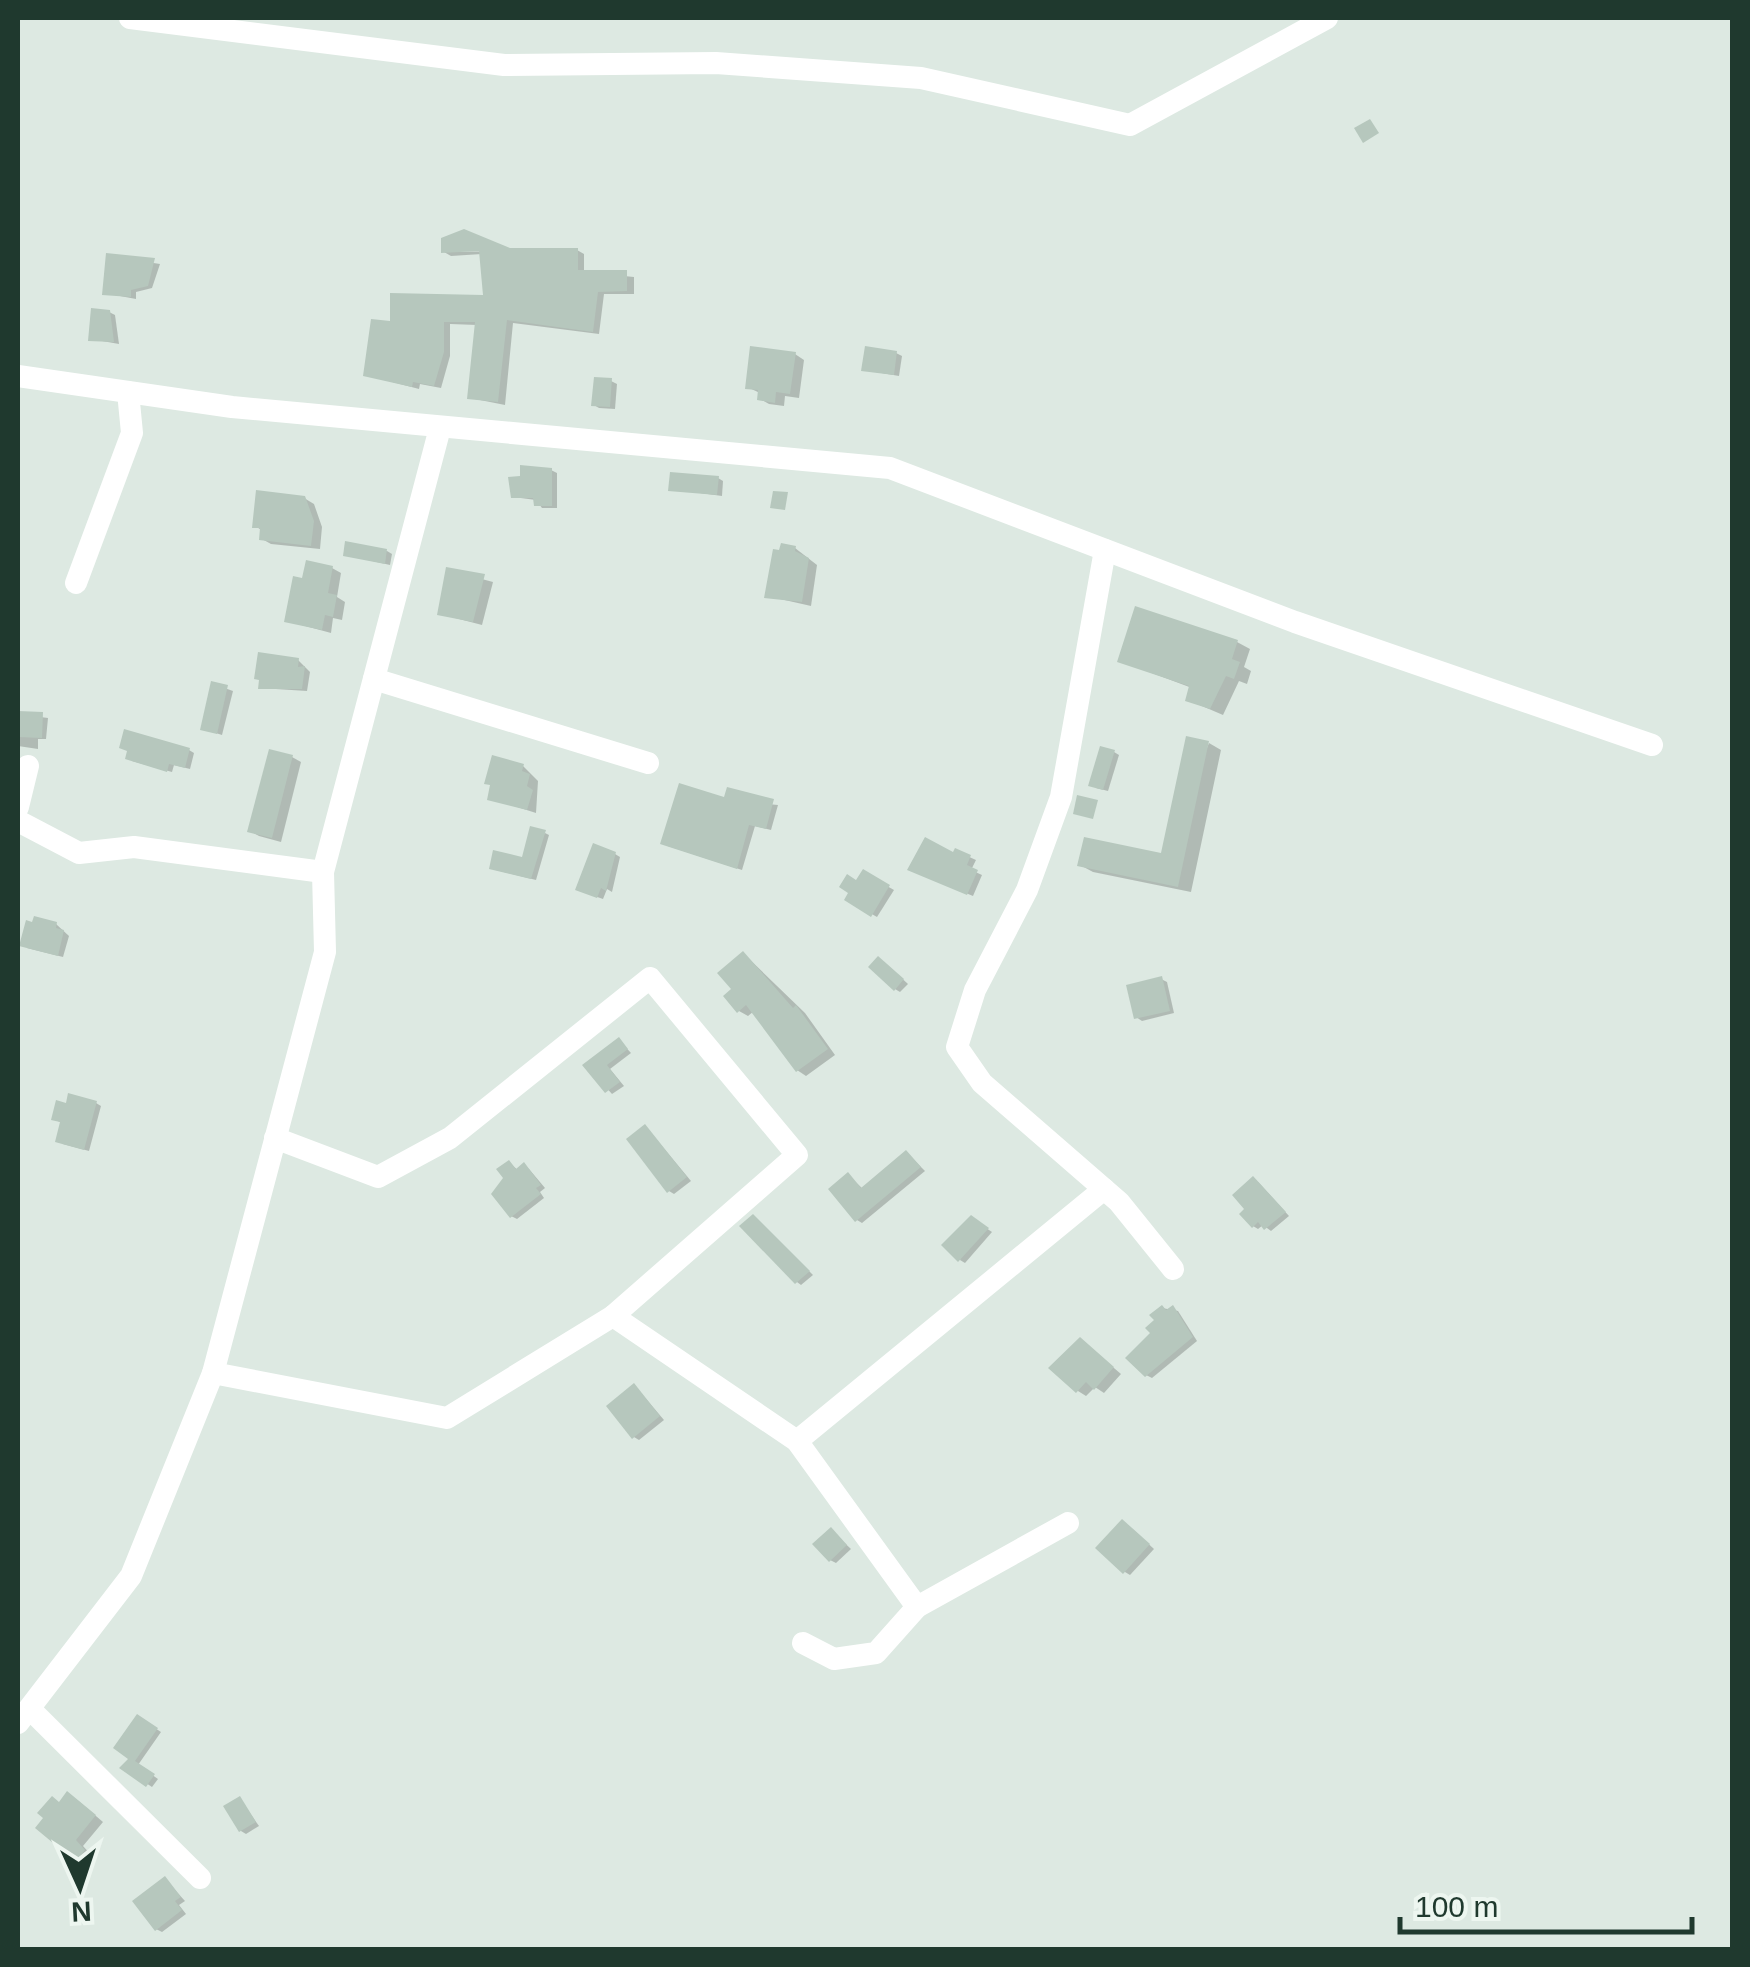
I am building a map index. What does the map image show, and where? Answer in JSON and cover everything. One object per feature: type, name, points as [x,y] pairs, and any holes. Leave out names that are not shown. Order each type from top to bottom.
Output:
[{"type":"street","points":[[130,18],[504,65],[716,63],[921,78],[1130,124],[1327,18]]},
{"type":"street","points":[[245,34],[270,18]]},
{"type":"street","points":[[18,376],[440,428],[890,468],[1295,622],[1652,745]]},
{"type":"street","points":[[76,582],[132,433],[128,392]]},
{"type":"street","points":[[200,1878],[24,1716],[131,1576],[213,1373],[325,952],[324,872],[440,428]]},
{"type":"street","points":[[1105,550],[1061,797],[1027,890],[975,990],[958,1047],[982,1083],[1104,1189],[1173,1269]]},
{"type":"street","points":[[374,680],[648,763]]},
{"type":"street","points":[[18,807],[28,766]]},
{"type":"street","points":[[18,821],[79,853],[134,847],[324,872]]},
{"type":"street","points":[[213,1373],[447,1418],[613,1316],[797,1155],[650,978],[450,1138],[378,1177],[275,1138]]},
{"type":"street","points":[[797,1441],[1104,1189]]},
{"type":"street","points":[[613,1316],[797,1441],[917,1607]]},
{"type":"street","points":[[803,1643],[834,1659],[876,1653],[917,1607],[1068,1523]]},
{"type":"building","points":[[1370,119],[1379,133],[1363,143],[1354,128]]},
{"type":"building","points":[[464,229],[510,248],[578,248],[578,270],[627,270],[627,291],[598,292],[593,332],[507,320],[498,402],[467,399],[475,322],[444,322],[444,352],[434,386],[413,382],[412,387],[363,376],[371,319],[390,321],[390,293],[483,295],[479,251],[441,253],[441,238]]},
{"type":"building","points":[[106,253],[155,258],[148,286],[131,290],[131,297],[102,295]]},
{"type":"building","points":[[91,308],[110,310],[114,342],[88,341]]},
{"type":"building","points":[[750,346],[796,352],[790,394],[776,392],[775,403],[757,400],[758,390],[745,389]]},
{"type":"building","points":[[865,346],[897,351],[894,375],[861,371]]},
{"type":"building","points":[[594,377],[612,378],[610,407],[591,406]]},
{"type":"building","points":[[520,465],[552,468],[552,506],[534,506],[533,498],[511,498],[508,477],[520,476]]},
{"type":"building","points":[[670,472],[719,476],[717,495],[668,491]]},
{"type":"building","points":[[256,490],[305,496],[314,521],[311,546],[259,540],[260,528],[252,528]]},
{"type":"building","points":[[773,491],[788,492],[785,510],[770,508]]},
{"type":"building","points":[[345,541],[387,549],[385,564],[343,556]]},
{"type":"building","points":[[781,543],[796,546],[795,551],[809,558],[802,602],[764,598],[773,549],[779,550]]},
{"type":"building","points":[[306,560],[333,566],[328,593],[337,595],[333,617],[325,615],[322,630],[284,622],[293,576],[302,578]]},
{"type":"building","points":[[446,567],[485,574],[473,622],[437,615]]},
{"type":"building","points":[[1135,606],[1238,640],[1232,659],[1240,662],[1234,679],[1226,676],[1210,709],[1185,701],[1189,686],[1117,662]]},
{"type":"building","points":[[258,652],[299,658],[298,667],[305,666],[302,689],[258,689],[259,680],[254,679]]},
{"type":"building","points":[[211,681],[228,685],[217,734],[200,730]]},
{"type":"building","points":[[18,711],[43,712],[42,738],[18,737]]},
{"type":"building","points":[[124,729],[190,748],[185,768],[169,764],[167,772],[125,759],[127,751],[119,748]]},
{"type":"building","points":[[1186,736],[1209,741],[1178,887],[1077,866],[1084,837],[1161,853]]},
{"type":"building","points":[[1100,746],[1115,750],[1103,790],[1088,786]]},
{"type":"building","points":[[269,749],[293,755],[272,838],[247,832]]},
{"type":"building","points":[[492,755],[524,764],[522,771],[530,774],[527,786],[533,790],[527,810],[487,800],[490,785],[484,784]]},
{"type":"building","points":[[679,783],[724,797],[727,787],[774,799],[766,829],[749,825],[737,869],[660,844]]},
{"type":"building","points":[[1077,795],[1098,800],[1093,819],[1073,814]]},
{"type":"building","points":[[530,826],[546,830],[531,879],[489,869],[493,850],[522,857]]},
{"type":"building","points":[[925,837],[953,852],[955,848],[971,855],[967,865],[978,870],[967,895],[907,870]]},
{"type":"building","points":[[593,843],[616,852],[606,891],[601,888],[597,898],[575,890]]},
{"type":"building","points":[[863,869],[890,885],[871,917],[844,900],[848,893],[839,887],[847,874],[856,880]]},
{"type":"building","points":[[34,916],[57,922],[56,928],[64,930],[58,956],[19,946],[26,920],[32,922]]},
{"type":"building","points":[[743,951],[793,1008],[796,1005],[828,1049],[796,1072],[746,1005],[737,1013],[723,996],[731,989],[717,973]]},
{"type":"building","points":[[878,956],[904,979],[894,991],[868,967]]},
{"type":"building","points":[[1162,976],[1170,1011],[1134,1019],[1126,985]]},
{"type":"building","points":[[619,1037],[628,1049],[607,1065],[620,1082],[605,1093],[582,1065]]},
{"type":"building","points":[[68,1093],[97,1101],[84,1150],[55,1142],[60,1122],[51,1120],[56,1100],[66,1103]]},
{"type":"building","points":[[645,1124],[687,1177],[667,1193],[626,1139]]},
{"type":"building","points":[[906,1150],[921,1167],[855,1222],[828,1189],[848,1172],[861,1188]]},
{"type":"building","points":[[509,1160],[516,1169],[524,1162],[541,1185],[536,1188],[541,1194],[510,1218],[491,1194],[503,1178],[496,1169]]},
{"type":"building","points":[[1253,1176],[1286,1212],[1264,1230],[1258,1222],[1252,1228],[1239,1214],[1244,1209],[1232,1195]]},
{"type":"building","points":[[753,1214],[810,1271],[795,1284],[739,1226]]},
{"type":"building","points":[[971,1215],[989,1228],[958,1262],[941,1245]]},
{"type":"building","points":[[1162,1305],[1166,1310],[1173,1305],[1193,1337],[1145,1377],[1125,1358],[1150,1333],[1145,1328],[1154,1320],[1149,1315]]},
{"type":"building","points":[[1080,1337],[1114,1367],[1094,1390],[1086,1382],[1076,1393],[1048,1368]]},
{"type":"building","points":[[634,1383],[660,1416],[632,1439],[606,1406]]},
{"type":"building","points":[[1122,1519],[1150,1544],[1123,1574],[1095,1548]]},
{"type":"building","points":[[831,1527],[847,1545],[829,1562],[812,1544]]},
{"type":"building","points":[[137,1714],[158,1728],[135,1761],[155,1774],[146,1787],[119,1768],[128,1759],[113,1748]]},
{"type":"building","points":[[67,1791],[96,1815],[76,1840],[85,1850],[76,1862],[35,1828],[43,1818],[37,1813],[52,1796],[59,1802]]},
{"type":"building","points":[[240,1796],[256,1822],[239,1832],[223,1806]]},
{"type":"building","points":[[165,1876],[181,1897],[175,1901],[182,1910],[155,1931],[132,1901]]}]
